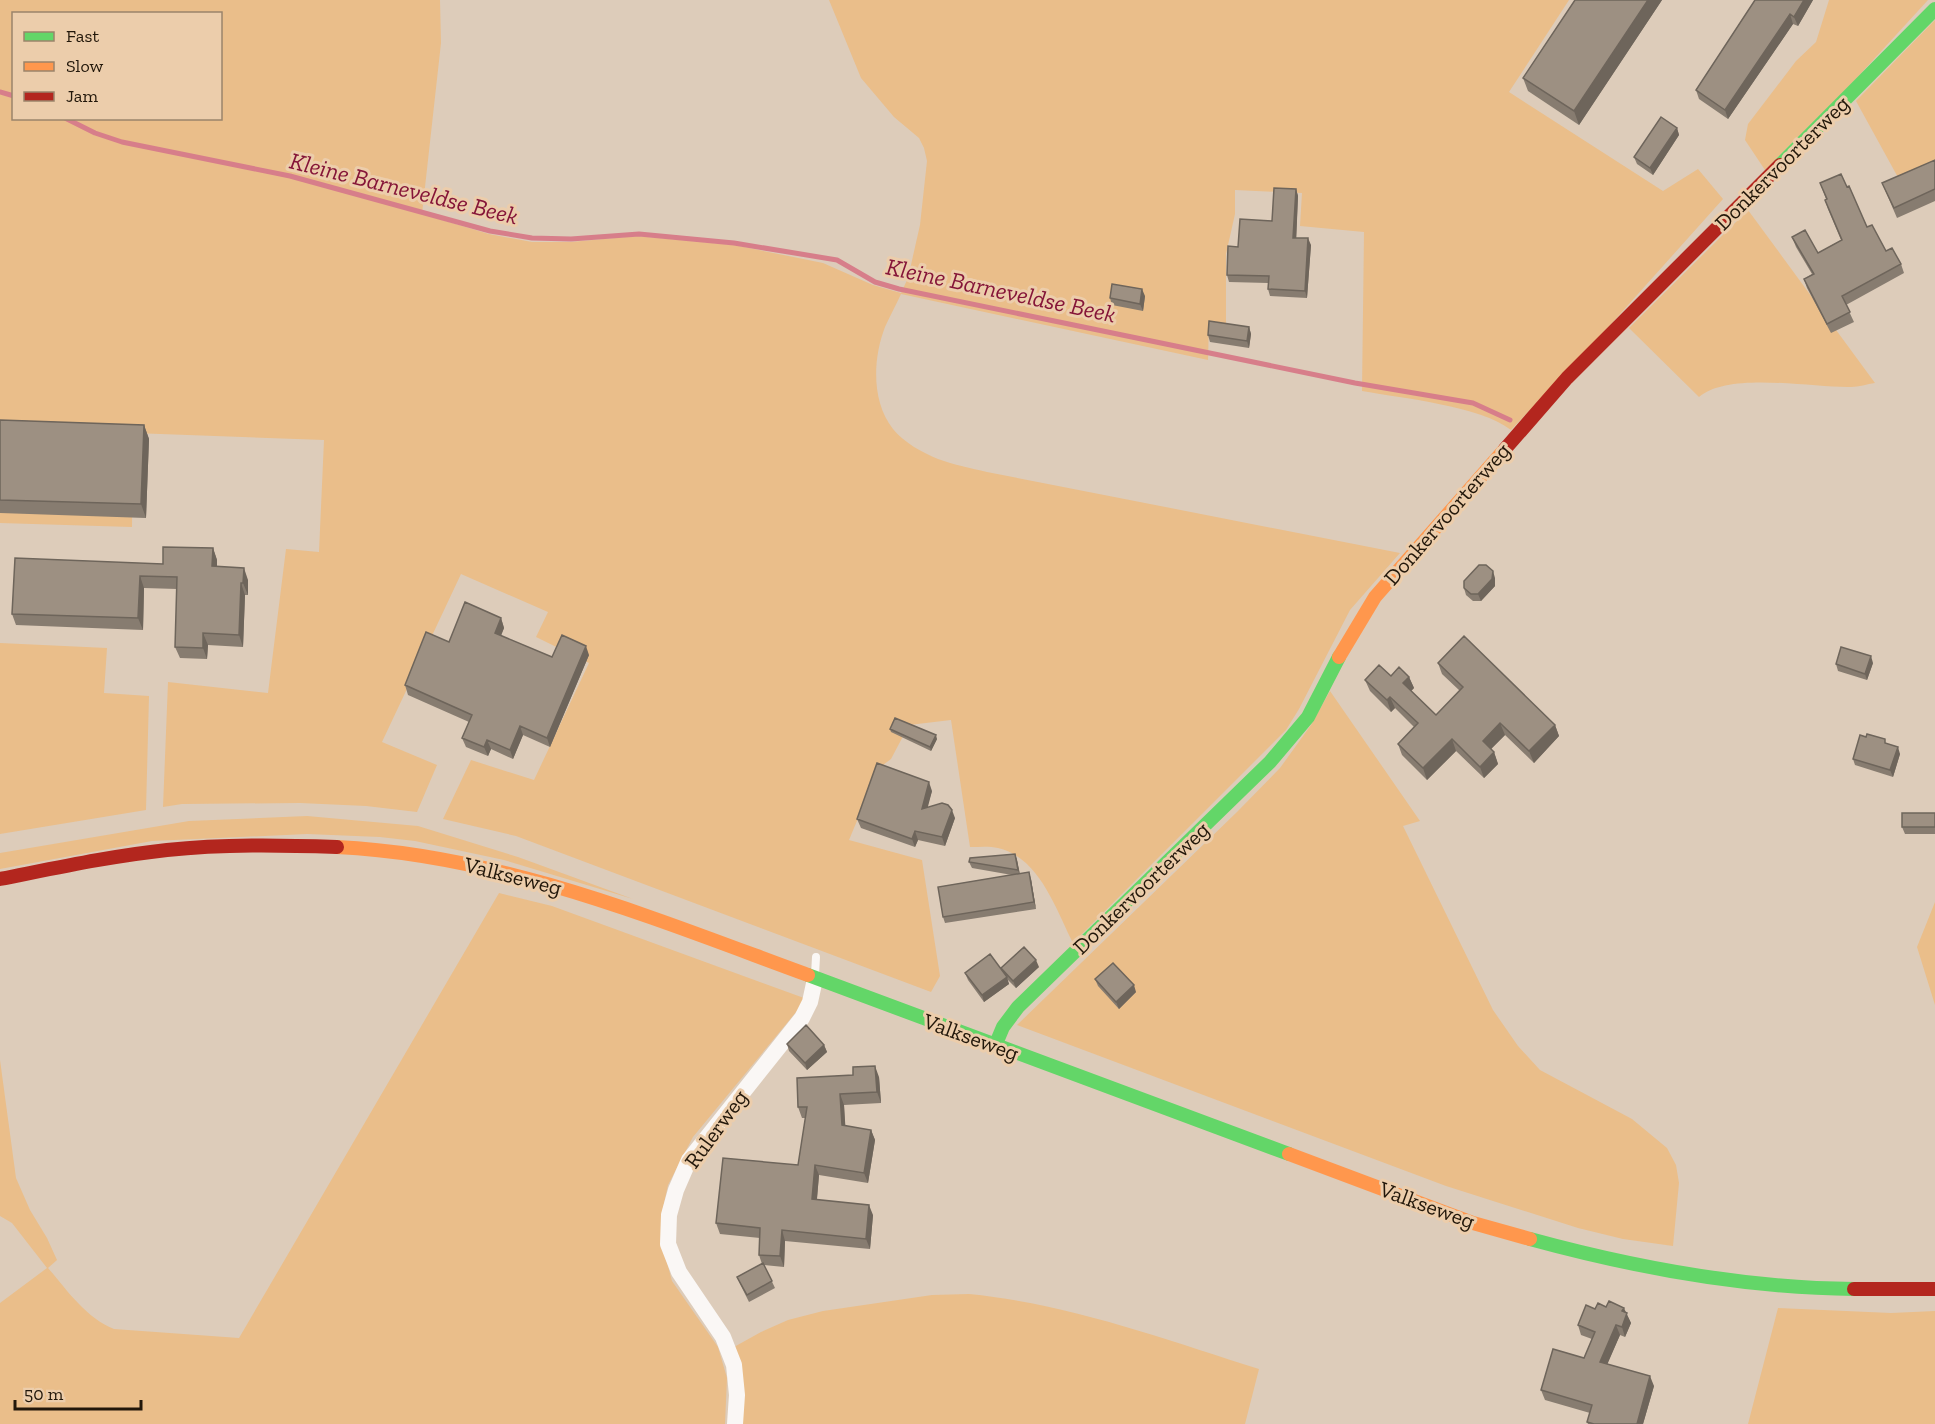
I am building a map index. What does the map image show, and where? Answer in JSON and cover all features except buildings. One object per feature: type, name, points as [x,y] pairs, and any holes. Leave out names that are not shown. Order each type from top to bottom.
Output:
[{"type":"main road","name":"Donkervoorterweg","points":[[995,1046],[1003,1027],[1018,1007],[1270,762],[1308,717],[1349,639],[1375,597],[1567,378],[1935,9]]},
{"type":"main road","name":"Valkseweg","points":[[0,879],[104,859],[171,850],[317,845],[412,854],[522,876],[627,908],[1473,1223],[1542,1244],[1618,1262],[1763,1285],[1853,1289],[1935,1289]]},
{"type":"street","name":"Rulerweg","points":[[735,1424],[737,1395],[734,1365],[723,1337],[679,1272],[668,1244],[669,1215],[676,1190],[689,1160],[802,1018],[810,1002],[815,979]]},
{"type":"lane","points":[[815,979],[816,957]]},
{"type":"shaded area","points":[[0,0],[440,0],[441,43],[422,214],[489,234],[532,242],[571,242],[637,236],[734,245],[823,263],[873,285],[901,293],[908,278],[920,225],[927,161],[924,148],[919,138],[894,117],[861,78],[829,0],[1569,0],[1509,92],[1663,191],[1698,169],[1723,199],[1612,323],[1511,430],[1498,422],[1461,409],[1362,391],[1364,232],[1300,226],[1302,193],[1235,190],[1235,214],[1226,254],[1226,325],[1209,323],[1208,360],[901,294],[881,339],[876,366],[878,393],[886,418],[893,429],[908,443],[926,454],[950,463],[987,472],[1400,553],[1350,610],[1286,730],[1073,943],[1045,887],[1025,862],[998,848],[970,847],[951,720],[909,725],[891,759],[879,768],[849,840],[922,860],[940,976],[931,992],[516,836],[443,819],[471,760],[534,780],[589,663],[536,637],[548,612],[461,574],[382,742],[437,765],[417,812],[366,806],[300,803],[182,804],[163,807],[168,682],[268,693],[286,549],[319,552],[324,440],[133,433],[132,527],[0,523]]},
{"type":"shaded area","points":[[1829,0],[1928,0],[1853,82],[1765,170],[1745,140],[1748,124],[1796,61],[1816,42]]},
{"type":"shaded area","points":[[1935,20],[1935,164],[1900,181],[1856,101]]},
{"type":"shaded area","points":[[1748,210],[1875,383],[1857,387],[1835,387],[1750,383],[1713,389],[1699,397],[1629,328]]},
{"type":"shaded area","points":[[0,643],[107,648],[104,693],[149,696],[146,810],[0,834]]},
{"type":"shaded area","points":[[1330,691],[1420,821],[1403,826],[1493,1010],[1518,1046],[1540,1070],[1632,1119],[1667,1148],[1676,1165],[1679,1183],[1673,1246],[1623,1239],[1578,1228],[1446,1186],[1017,1025],[1280,768],[1311,725]]},
{"type":"shaded area","points":[[307,816],[418,826],[518,857],[633,899],[504,860],[415,841],[380,837],[307,834],[152,841],[0,869],[0,853],[189,821]]},
{"type":"shaded area","points":[[499,893],[552,906],[804,998],[801,1006],[693,1137],[668,1185],[661,1217],[662,1244],[672,1281],[718,1347],[727,1378],[725,1424],[0,1424],[0,1303],[47,1268],[12,1223],[0,1216],[0,1060],[16,1178],[57,1260],[48,1268],[70,1294],[86,1311],[114,1329],[239,1338]]},
{"type":"shaded area","points":[[1935,902],[1935,1005],[1917,947]]},
{"type":"shaded area","points":[[969,1294],[1080,1314],[1259,1369],[1245,1424],[739,1424],[734,1347],[788,1320],[823,1311],[932,1295]]},
{"type":"shaded area","points":[[1778,1308],[1891,1313],[1935,1311],[1935,1424],[1748,1424]]},
{"type":"waterway","name":"Kleine Barneveldse Beek","points":[[0,92],[12,95]]},
{"type":"waterway","name":"Kleine Barneveldse Beek","points":[[69,120],[95,133],[122,142],[290,176],[490,231],[532,238],[571,239],[639,234],[734,243],[837,260],[875,282],[899,289],[1355,383],[1473,403],[1510,420]]},
{"type":"traffic: fast","points":[[1780,165],[1935,9]]},
{"type":"traffic: fast","points":[[995,1046],[1003,1027],[1018,1007],[1270,762],[1308,717],[1339,657]]},
{"type":"traffic: fast","points":[[808,975],[1289,1154]]},
{"type":"traffic: fast","points":[[1530,1239],[1610,1259],[1690,1274],[1772,1285],[1854,1289]]},
{"type":"traffic: slow","points":[[1339,657],[1375,597],[1505,449]]},
{"type":"traffic: slow","points":[[337,847],[398,852],[459,862],[518,876],[635,912],[808,975]]},
{"type":"traffic: slow","points":[[1289,1154],[1473,1223],[1530,1239]]},
{"type":"traffic: jam","points":[[1505,449],[1567,378],[1780,165]]},
{"type":"traffic: jam","points":[[0,879],[104,859],[167,850],[252,846],[337,847]]},
{"type":"traffic: jam","points":[[1854,1289],[1935,1289]]}]
